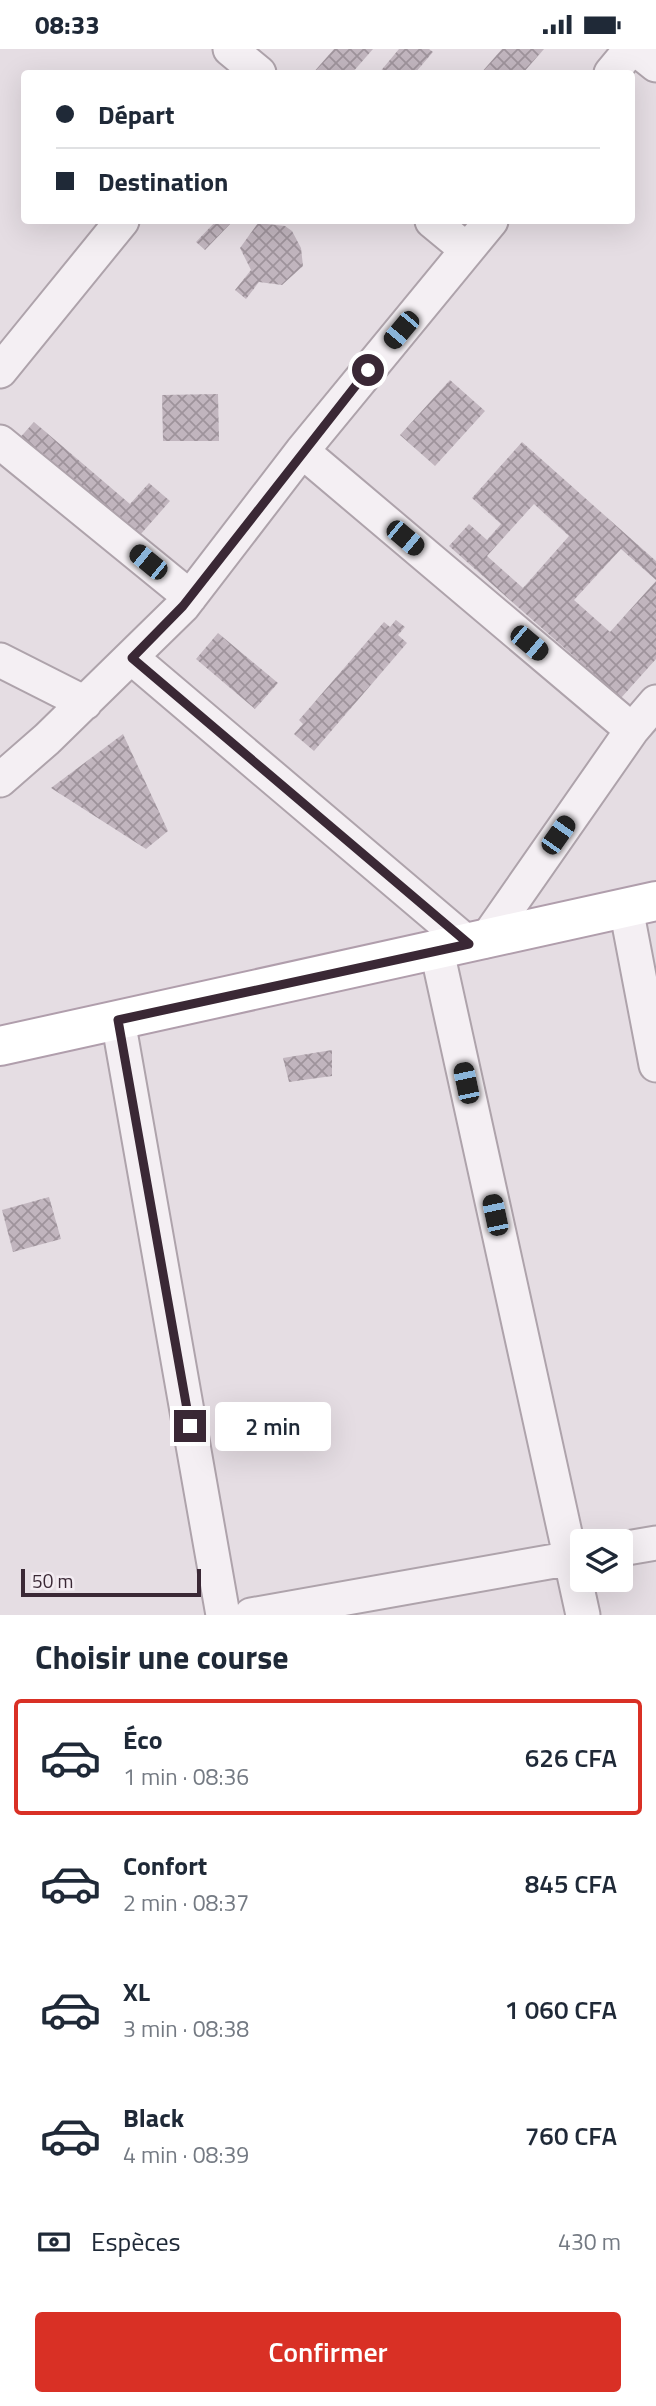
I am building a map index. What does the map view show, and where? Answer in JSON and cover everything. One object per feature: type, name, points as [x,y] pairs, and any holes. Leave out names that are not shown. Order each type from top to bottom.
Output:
[{"type":"main road","points":[[0,1046],[641,904]]},
{"type":"street","points":[[614,70],[631,49]]},
{"type":"street","points":[[636,49],[656,65]]},
{"type":"street","points":[[0,371],[120,224]]},
{"type":"street","points":[[436,224],[467,250]]},
{"type":"street","points":[[0,780],[132,658],[190,597],[302,451],[489,224]]},
{"type":"street","points":[[0,442],[190,597]]},
{"type":"street","points":[[302,451],[632,730]]},
{"type":"street","points":[[132,658],[463,945],[571,1529]]},
{"type":"street","points":[[0,660],[85,703]]},
{"type":"street","points":[[463,945],[656,702]]},
{"type":"street","points":[[641,904],[656,1065]]},
{"type":"street","points":[[118,1020],[223,1615]]},
{"type":"street","points":[[633,1547],[656,1542]]},
{"type":"street","points":[[251,1615],[371,1605],[570,1558]]},
{"type":"street","points":[[580,1592],[583,1615]]},
{"type":"building","points":[[334,49],[373,49],[355,70],[316,70]]},
{"type":"building","points":[[399,49],[429,49],[433,52],[418,70],[382,70]]},
{"type":"building","points":[[502,49],[544,49],[526,70],[484,70]]},
{"type":"building","points":[[213,224],[230,224],[205,250],[196,242]]},
{"type":"building","points":[[257,224],[285,226],[292,231],[301,248],[303,266],[282,285],[259,282],[246,299],[235,290],[251,270],[240,248]]},
{"type":"building","points":[[450,380],[485,411],[435,466],[400,435]]},
{"type":"building","points":[[218,394],[219,441],[163,441],[162,395]]},
{"type":"building","points":[[34,422],[130,504],[149,483],[170,501],[133,543],[16,442]]},
{"type":"building","points":[[522,442],[656,561],[656,580],[621,549],[574,600],[610,632],[656,581],[656,659],[621,698],[449,546],[469,524],[487,540],[501,524],[472,498]],"holes":[[[534,504],[569,536],[523,588],[487,556]]]},
{"type":"building","points":[[396,620],[405,627],[398,635],[407,643],[314,751],[294,734],[303,724],[299,720],[384,622],[390,627]]},
{"type":"building","points":[[218,633],[278,683],[255,709],[196,659]]},
{"type":"building","points":[[123,734],[168,831],[146,849],[51,788]]},
{"type":"building","points":[[332,1050],[332,1076],[289,1082],[283,1058]]},
{"type":"building","points":[[49,1197],[61,1239],[13,1252],[2,1210]]},
{"type":"route","points":[[190,1426],[118,1020],[469,944],[132,658],[183,606],[368,370]]}]
